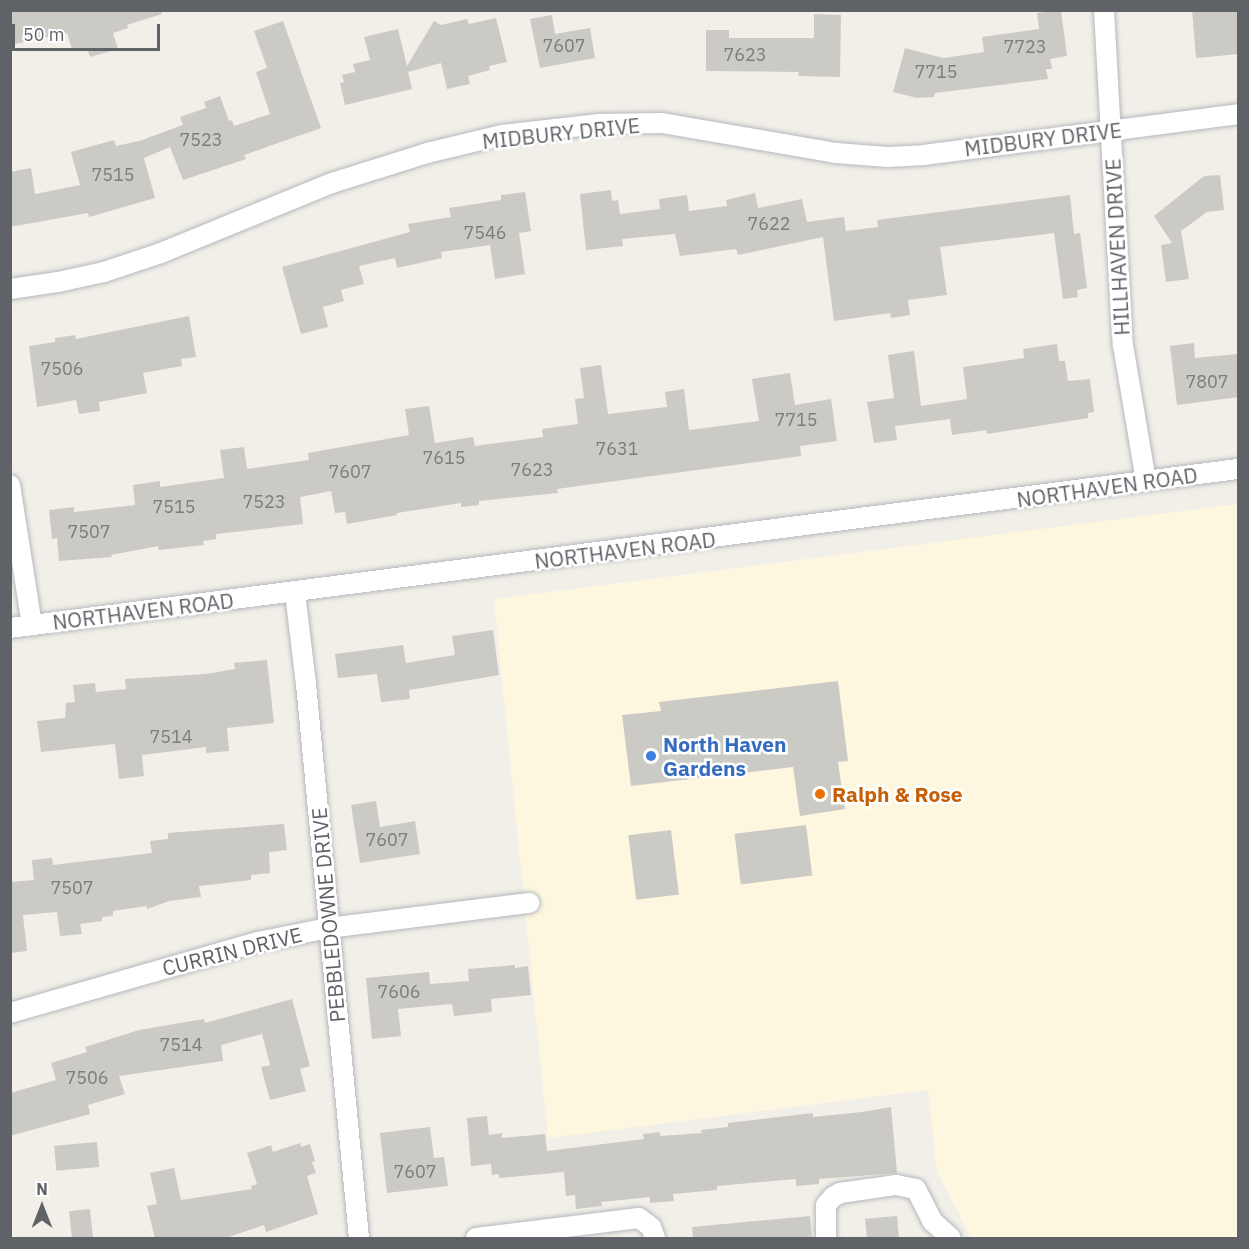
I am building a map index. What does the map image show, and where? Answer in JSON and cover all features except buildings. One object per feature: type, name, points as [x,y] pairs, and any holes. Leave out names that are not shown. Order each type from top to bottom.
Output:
[{"type":"street","name":"HILLHAVEN DRIVE","points":[[1104,10],[1123,345],[1146,482]]},
{"type":"street","name":"MIDBURY DRIVE","points":[[10,289],[104,272],[161,253],[332,183],[427,153],[502,135],[599,124],[662,123],[836,153],[888,157],[924,155],[1239,114]]},
{"type":"street","name":"NORTHAVEN ROAD","points":[[10,628],[295,593],[1239,469]]},
{"type":"street","points":[[10,485],[32,625]]},
{"type":"street","name":"PEBBLEDOWNE DRIVE","points":[[295,593],[306,684],[359,1239]]},
{"type":"street","name":"CURRIN DRIVE","points":[[10,1014],[185,961],[258,942],[328,928],[529,903]]},
{"type":"street","points":[[826,1239],[826,1205],[833,1197],[840,1193],[896,1185],[916,1189],[932,1230],[951,1239]]},
{"type":"street","points":[[477,1239],[639,1218],[651,1227],[655,1239]]},
{"type":"shaded area","points":[[1238,504],[1238,1238],[971,1238],[937,1171],[928,1090],[548,1138],[494,599]]},
{"type":"place","name":"North Haven Gardens","points":[[651,756]]},
{"type":"place","name":"Ralph & Rose","points":[[820,794]]}]
